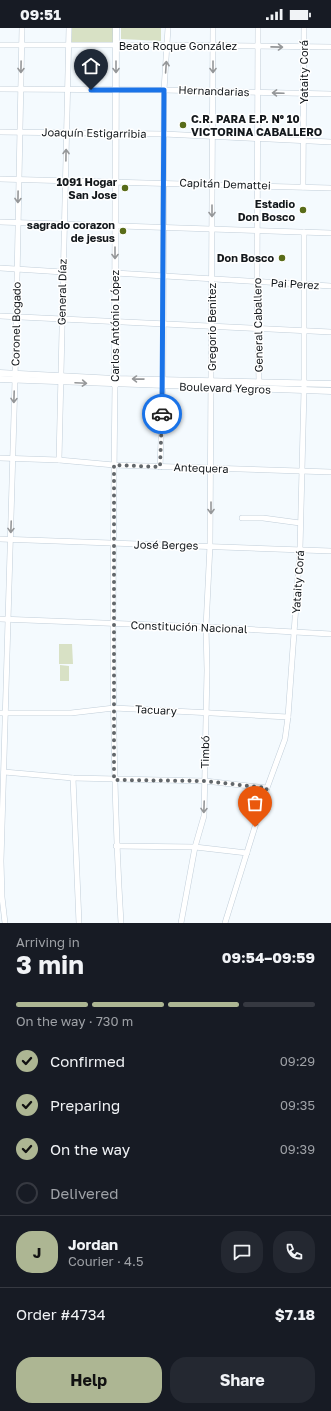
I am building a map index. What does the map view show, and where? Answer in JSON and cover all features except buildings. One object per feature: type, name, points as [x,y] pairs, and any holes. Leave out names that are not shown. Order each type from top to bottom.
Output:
[{"type":"main road","name":"Carlos António López","points":[[115,382],[116,28]]},
{"type":"main road","name":"Boulevard Yegros","points":[[0,373],[15,377]]},
{"type":"main road","name":"Boulevard Yegros","points":[[0,379],[15,377],[163,383],[212,388],[331,391]]},
{"type":"main road","name":"Boulevard Yegros","points":[[163,383],[212,380],[331,384]]},
{"type":"street","name":"Coronel Bogado","points":[[6,923],[2,897],[0,861],[2,779],[4,772],[3,713],[8,619],[18,269],[22,28]]},
{"type":"street","name":"General Díaz","points":[[59,460],[69,28]]},
{"type":"street","points":[[160,467],[163,383],[164,90],[168,28]]},
{"type":"street","name":"Gregorio Benitez","points":[[206,627],[210,546],[212,388],[213,28]]},
{"type":"street","name":"General Caballero","points":[[258,28],[257,328],[259,382]]},
{"type":"street","name":"Yataity Corá","points":[[303,187],[304,28]]},
{"type":"street","name":"Beato Roque González","points":[[0,45],[331,47]]},
{"type":"street","name":"Hernandarias","points":[[0,89],[164,90],[331,94]]},
{"type":"street","name":"Joaquín Estigarribia","points":[[0,132],[164,134],[331,142]]},
{"type":"street","name":"Capitán Demattei","points":[[0,179],[164,182],[331,188]]},
{"type":"street","points":[[0,222],[331,233]]},
{"type":"street","name":"Yataity Corá","points":[[225,923],[267,788],[285,738],[288,718],[300,549],[304,390],[304,232]]},
{"type":"street","points":[[0,268],[63,272]]},
{"type":"street","name":"Pai Perez","points":[[115,273],[331,286]]},
{"type":"street","points":[[0,316],[62,320],[212,325],[331,332]]},
{"type":"street","name":"Carlos António López","points":[[115,382],[113,544],[114,780],[116,846],[121,923]]},
{"type":"street","name":"Antequera","points":[[0,458],[59,460],[160,467],[331,472]]},
{"type":"street","points":[[242,518],[264,518],[300,524]]},
{"type":"street","name":"José Berges","points":[[0,539],[331,551]]},
{"type":"street","name":"Constitución Nacional","points":[[0,619],[206,627],[331,634]]},
{"type":"street","name":"Timbó","points":[[181,923],[195,847],[204,816],[206,627]]},
{"type":"street","name":"Tacuary","points":[[3,713],[71,713],[114,708],[288,718]]},
{"type":"street","points":[[4,772],[114,780],[205,781],[267,788]]},
{"type":"street","points":[[73,778],[79,923]]},
{"type":"street","points":[[116,846],[195,847],[247,853]]},
{"type":"green space","points":[[70,28],[115,28],[115,44],[69,44]]},
{"type":"green space","points":[[121,28],[161,28],[161,41],[121,39]]},
{"type":"green space","points":[[59,644],[72,644],[73,664],[59,664]]},
{"type":"green space","points":[[60,665],[69,666],[69,681],[60,681]]},
{"type":"way so far","points":[[162,414],[160,467],[114,465],[114,780],[205,781],[267,788],[255,827]]},
{"type":"place","name":"C.R. PARA E.P. Nº 10 VICTORINA CABALLERO","points":[[183,125]]},
{"type":"place","name":"1091 Hogar San Jose","points":[[125,188]]},
{"type":"place","name":"Estadio Don Bosco","points":[[303,210]]},
{"type":"place","name":"sagrado corazon de jesus","points":[[123,231]]},
{"type":"place","name":"Don Bosco","points":[[282,258]]},
{"type":"route","points":[[91,90],[164,90],[162,414]]}]
